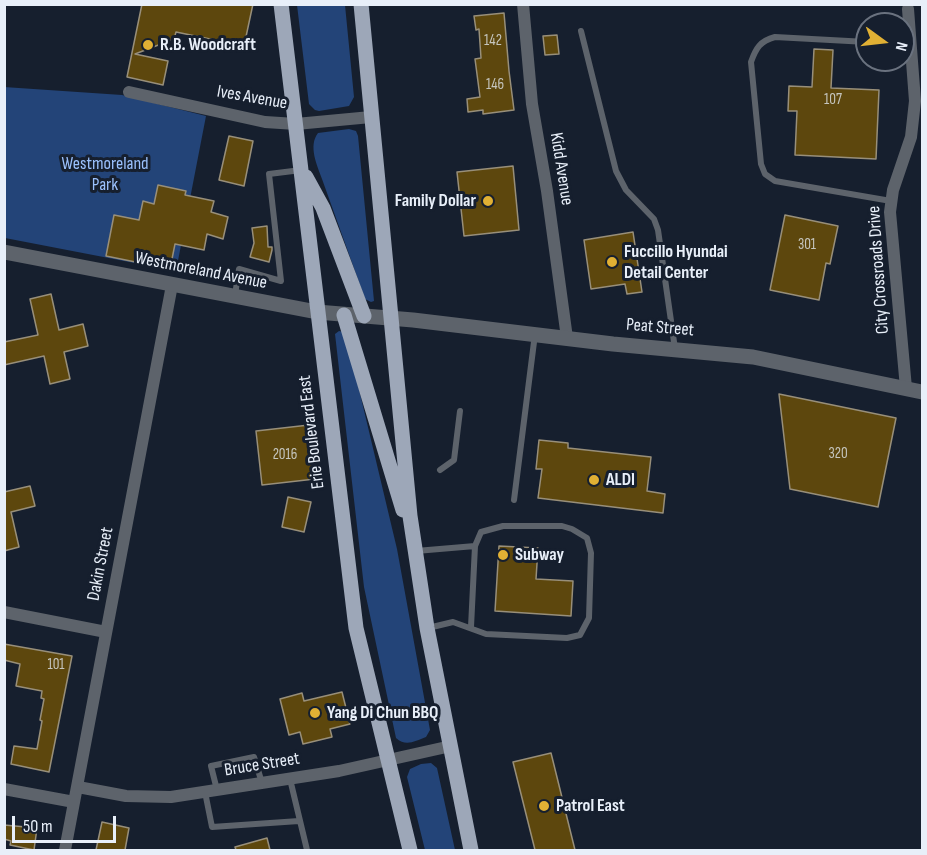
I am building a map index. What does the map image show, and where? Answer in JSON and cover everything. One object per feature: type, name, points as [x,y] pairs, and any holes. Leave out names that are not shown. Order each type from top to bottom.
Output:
[{"type":"main road","name":"Erie Boulevard East","points":[[281,4],[356,628],[410,850]]},
{"type":"main road","points":[[361,4],[410,516],[427,628],[471,850]]},
{"type":"main road","points":[[301,170],[323,208],[364,316]]},
{"type":"main road","points":[[344,315],[416,551]]},
{"type":"street","name":"Kidd Avenue","points":[[524,4],[532,104],[547,191],[567,338]]},
{"type":"street","name":"City Crossroads Drive","points":[[906,388],[890,212],[893,190],[911,137],[915,101],[911,72]]},
{"type":"street","name":"Ives Avenue","points":[[129,92],[265,122],[296,124],[371,117]]},
{"type":"street","name":"Westmoreland Avenue","points":[[4,252],[318,312],[391,319]]},
{"type":"street","name":"Dakin Street","points":[[65,850],[172,285]]},
{"type":"street","name":"Peat Street","points":[[391,319],[753,357],[922,392]]},
{"type":"street","points":[[4,612],[106,632]]},
{"type":"street","name":"Bruce Street","points":[[78,787],[126,796],[171,797],[339,771],[451,746]]},
{"type":"street","points":[[4,789],[74,802]]},
{"type":"lane","points":[[581,31],[616,171],[626,190],[654,219],[658,230],[675,349]]},
{"type":"lane","points":[[855,41],[775,37],[763,40],[756,49],[751,62],[761,164],[765,174],[775,181],[891,201]]},
{"type":"lane","points":[[234,297],[239,269],[281,281],[269,174],[301,170]]},
{"type":"lane","points":[[514,500],[535,334]]},
{"type":"lane","points":[[440,470],[454,459],[460,411]]},
{"type":"lane","points":[[427,628],[453,622],[486,634],[567,638],[580,635],[589,618],[591,553],[587,538],[562,526],[503,526],[481,532],[476,546],[471,627]]},
{"type":"lane","points":[[416,551],[476,546]]},
{"type":"lane","points":[[262,783],[254,757],[212,766],[212,827],[298,821]]},
{"type":"lane","points":[[290,778],[298,821],[307,850]]},
{"type":"green space","points":[[297,5],[345,5],[354,97],[349,106],[319,111],[309,104]]},
{"type":"green space","name":"Westmoreland Park","points":[[4,87],[122,95],[206,116],[176,271],[5,238]]},
{"type":"green space","points":[[349,129],[356,131],[358,136],[374,301],[371,302],[365,299],[314,156],[315,138],[318,133]]},
{"type":"green space","points":[[339,331],[344,332],[347,339],[397,549],[430,730],[426,737],[411,742],[403,742],[396,738],[364,587],[335,334]]},
{"type":"green space","points":[[431,763],[437,768],[455,850],[425,850],[407,777],[410,769]]},
{"type":"building","name":"R.B. Woodcraft","points":[[142,4],[253,4],[244,46],[176,32],[174,39],[135,54],[168,61],[163,85],[127,77]]},
{"type":"building","points":[[504,13],[514,110],[483,114],[483,110],[468,112],[467,99],[480,97],[475,59],[481,58],[479,29],[476,30],[474,16]]},
{"type":"building","points":[[557,35],[559,54],[545,55],[543,36]]},
{"type":"building","points":[[814,49],[833,50],[831,88],[879,90],[876,159],[795,155],[797,111],[788,111],[789,86],[812,87]]},
{"type":"building","points":[[229,136],[253,141],[244,186],[219,180]]},
{"type":"building","name":"Family Dollar","points":[[513,166],[519,230],[464,236],[457,172]]},
{"type":"building","points":[[158,185],[186,191],[185,195],[214,201],[211,212],[228,217],[223,239],[207,234],[204,250],[175,244],[170,269],[106,256],[114,215],[139,220],[143,201],[154,204]]},
{"type":"building","points":[[785,215],[838,226],[830,264],[826,263],[819,300],[770,290]]},
{"type":"building","points":[[267,226],[268,247],[272,247],[269,262],[250,257],[254,243],[252,228]]},
{"type":"building","name":"Fuccillo Hyundai Detail Center","points":[[633,232],[642,292],[627,294],[625,284],[591,289],[584,240]]},
{"type":"building","points":[[51,294],[59,330],[83,324],[88,346],[64,352],[70,379],[50,384],[44,356],[4,365],[4,342],[38,335],[30,299]]},
{"type":"building","points":[[779,394],[896,418],[878,507],[790,489]]},
{"type":"building","points":[[309,425],[315,479],[262,485],[256,431]]},
{"type":"building","name":"ALDI","points":[[539,440],[568,443],[568,448],[651,457],[647,491],[665,494],[663,513],[538,498],[542,469],[536,469]]},
{"type":"building","points":[[30,486],[35,506],[11,512],[19,547],[4,551],[4,492]]},
{"type":"building","points":[[288,497],[311,502],[304,532],[282,527]]},
{"type":"building","points":[[499,546],[538,548],[536,579],[573,581],[571,616],[495,611]]},
{"type":"building","points":[[4,644],[72,656],[49,772],[11,764],[14,746],[37,749],[44,699],[41,698],[42,691],[16,686],[20,664],[4,660]]},
{"type":"building","name":"Yang Di Chun BBQ","points":[[342,692],[350,724],[330,729],[332,737],[303,744],[300,732],[289,735],[280,699],[302,693],[304,701]]},
{"type":"building","name":"Patrol East","points":[[551,753],[575,850],[535,850],[513,762]]},
{"type":"building","points":[[102,822],[129,828],[125,850],[96,850]]},
{"type":"building","points":[[4,825],[37,828],[34,850],[10,845],[11,841],[4,839]]},
{"type":"building","points":[[267,838],[270,850],[236,850],[235,847]]},
{"type":"place","name":"R.B. Woodcraft","points":[[148,45]]},
{"type":"place","name":"Family Dollar","points":[[488,201]]},
{"type":"place","name":"Fuccillo Hyundai Detail Center","points":[[612,262]]},
{"type":"place","name":"ALDI","points":[[594,480]]},
{"type":"place","name":"Subway","points":[[503,555]]},
{"type":"place","name":"Yang Di Chun BBQ","points":[[315,713]]},
{"type":"place","name":"Patrol East","points":[[544,806]]}]
